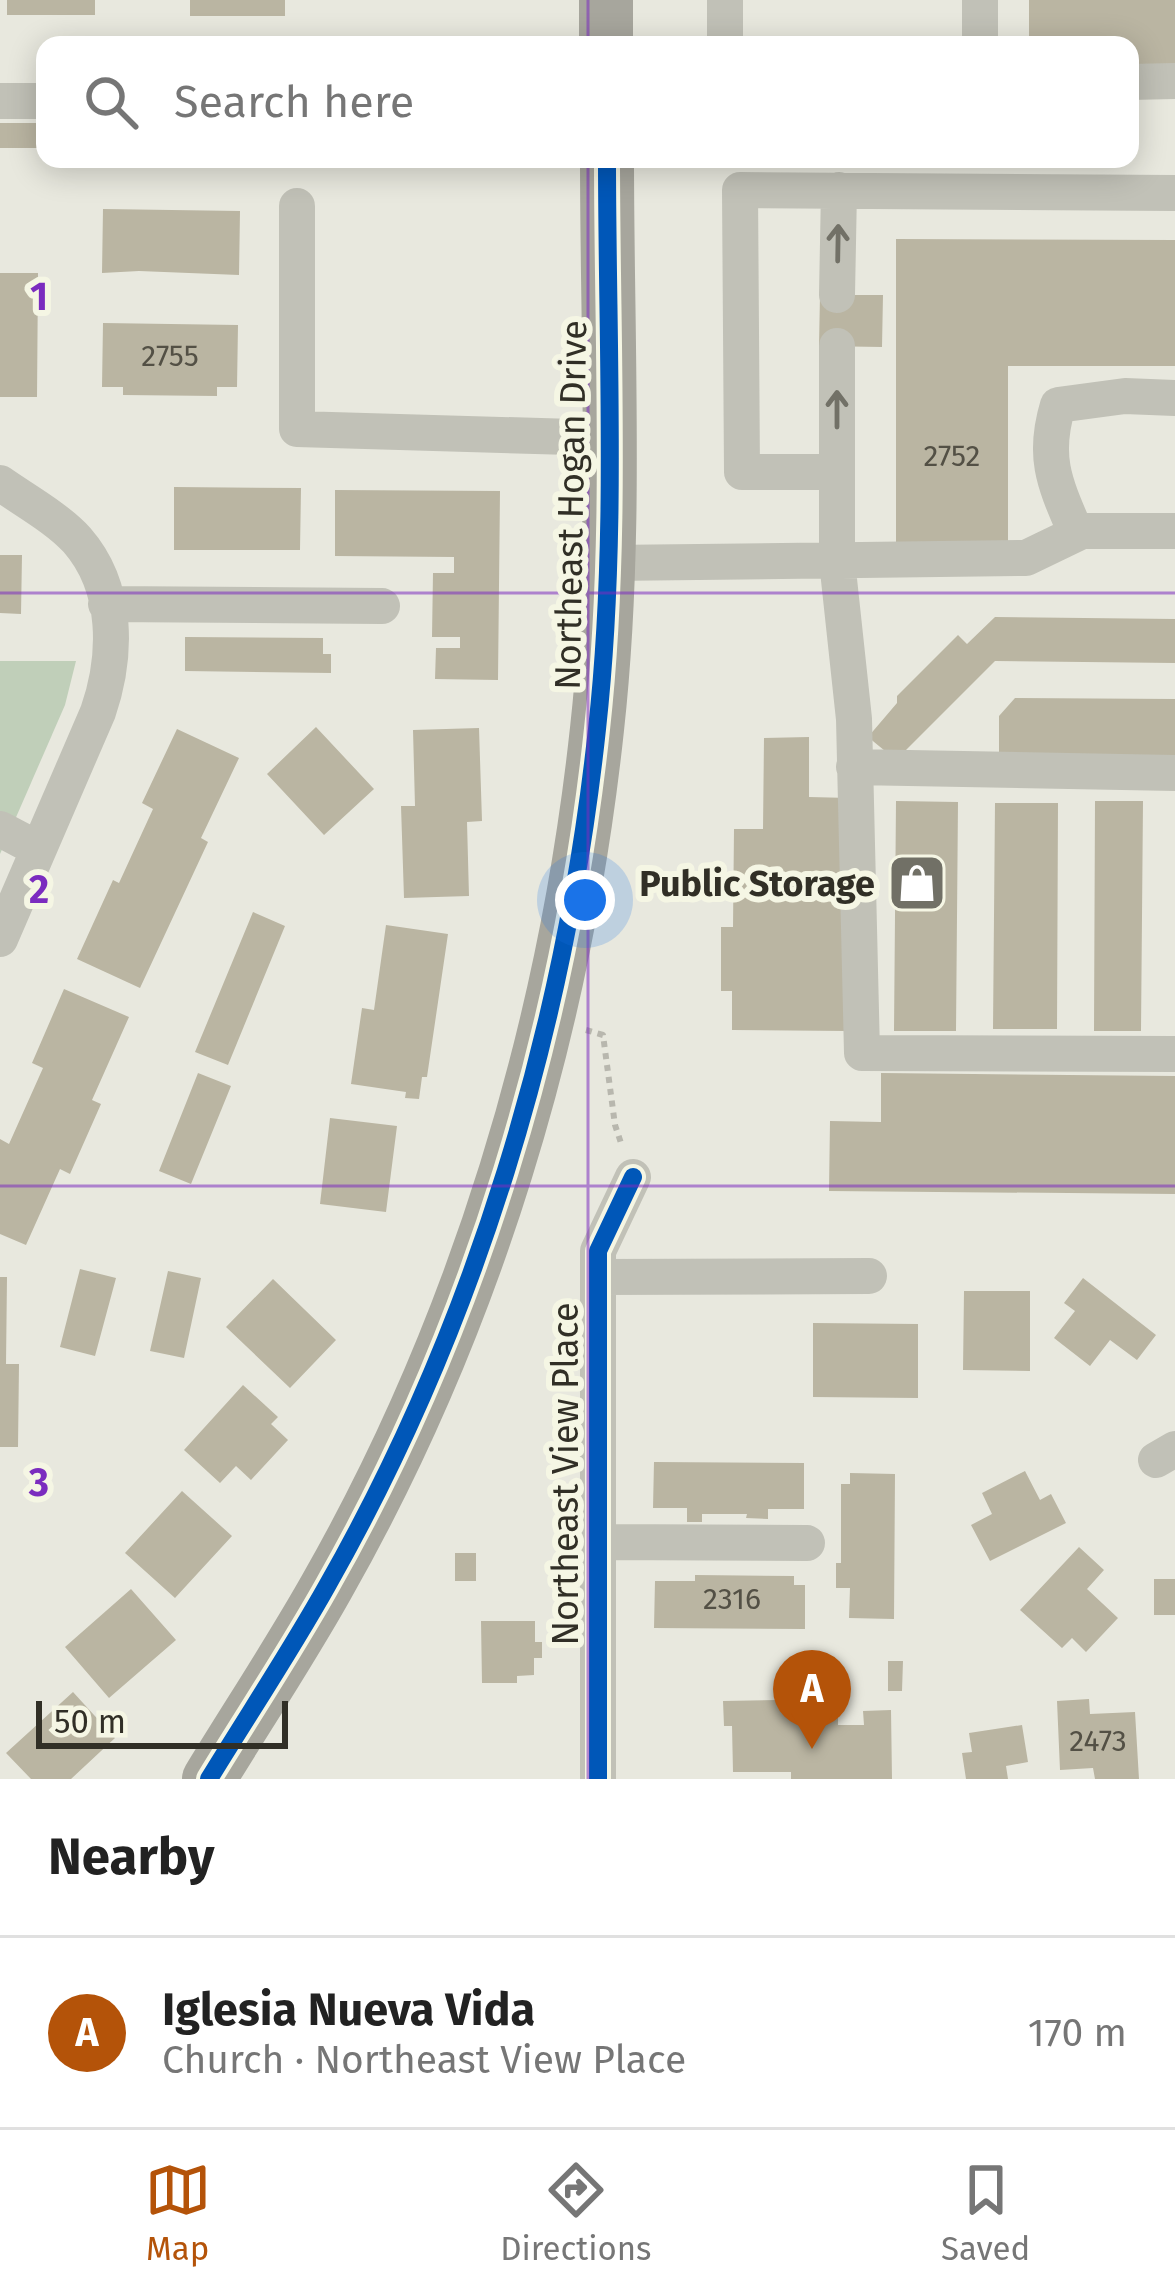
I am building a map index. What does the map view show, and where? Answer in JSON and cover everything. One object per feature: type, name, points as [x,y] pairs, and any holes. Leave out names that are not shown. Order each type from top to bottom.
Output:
[{"type":"highway","points":[[606,0],[607,36]]},
{"type":"highway","name":"Northeast Hogan Drive","points":[[209,1779],[328,1585],[430,1375],[494,1208],[548,1019],[585,830],[598,725],[609,562],[607,168]]},
{"type":"street","points":[[725,0],[725,36]]},
{"type":"street","points":[[980,0],[980,36]]},
{"type":"street","points":[[1139,82],[1175,81]]},
{"type":"street","points":[[0,101],[36,101]]},
{"type":"street","points":[[837,472],[742,472],[740,190],[1175,193]]},
{"type":"street","points":[[838,295],[839,190]]},
{"type":"street","points":[[297,206],[297,430],[608,438]]},
{"type":"street","points":[[837,346],[837,561],[854,719],[862,1053],[1175,1054]]},
{"type":"street","points":[[1076,533],[1058,490],[1048,440],[1058,405],[1125,396],[1175,398]]},
{"type":"street","points":[[0,483],[76,539],[96,572],[114,642],[109,680],[0,939]]},
{"type":"street","points":[[609,562],[1026,558],[1076,533],[1175,531]]},
{"type":"street","points":[[106,604],[382,606]]},
{"type":"street","points":[[854,767],[1175,773]]},
{"type":"street","points":[[0,829],[38,849]]},
{"type":"street","name":"Northeast View Place","points":[[598,1779],[598,1251],[633,1177]]},
{"type":"street","points":[[598,1277],[869,1276]]},
{"type":"street","points":[[598,1542],[808,1543]]},
{"type":"path","points":[[548,1019],[603,1035],[615,1125],[633,1177]]},
{"type":"green space","points":[[0,661],[76,661],[65,705],[0,854]]},
{"type":"building","points":[[7,0],[95,0],[95,15],[7,15]]},
{"type":"building","points":[[190,0],[285,0],[285,16],[190,16]]},
{"type":"building","points":[[1029,0],[1175,0],[1175,72],[1139,72],[1139,36],[1029,36]]},
{"type":"building","points":[[0,123],[36,123],[36,148],[0,148]]},
{"type":"building","points":[[103,209],[240,211],[239,275],[102,273]]},
{"type":"building","points":[[896,239],[1175,240],[1175,366],[1008,366],[1008,545],[896,545]]},
{"type":"building","points":[[0,273],[38,273],[37,397],[0,397]]},
{"type":"building","points":[[820,295],[883,295],[882,347],[819,346]]},
{"type":"building","points":[[103,323],[238,325],[237,387],[217,387],[217,396],[123,395],[123,387],[102,387]]},
{"type":"building","points":[[174,487],[301,488],[300,550],[174,550]]},
{"type":"building","points":[[335,490],[500,491],[498,680],[435,679],[436,648],[460,648],[460,637],[432,637],[433,573],[454,573],[454,557],[335,556]]},
{"type":"building","points":[[0,555],[22,555],[21,614],[0,613]]},
{"type":"building","points":[[995,617],[1175,619],[1175,663],[995,661],[896,760],[868,737],[897,703],[897,696],[958,635],[967,644]]},
{"type":"building","points":[[185,637],[323,638],[323,654],[331,654],[331,673],[185,671]]},
{"type":"building","points":[[1015,698],[1175,699],[1175,756],[999,755],[999,716]]},
{"type":"building","points":[[316,727],[374,789],[324,835],[267,774]]},
{"type":"building","points":[[479,728],[482,821],[467,822],[469,896],[404,898],[401,806],[415,806],[413,730]]},
{"type":"building","points":[[177,729],[239,758],[201,838],[208,842],[140,988],[77,959],[153,809],[142,803]]},
{"type":"building","points":[[809,737],[809,797],[850,798],[848,1031],[732,1030],[732,991],[721,991],[721,927],[733,927],[734,829],[763,829],[764,738]]},
{"type":"building","points":[[896,801],[958,802],[956,1031],[894,1031]]},
{"type":"building","points":[[1095,801],[1143,801],[1141,1031],[1094,1031]]},
{"type":"building","points":[[995,803],[1058,803],[1057,1029],[993,1029]]},
{"type":"building","points":[[253,912],[285,926],[228,1065],[195,1052]]},
{"type":"building","points":[[386,925],[448,934],[427,1077],[422,1077],[419,1099],[405,1098],[406,1092],[351,1084],[362,1008],[374,1010]]},
{"type":"building","points":[[64,989],[129,1017],[92,1100],[101,1104],[70,1174],[60,1169],[26,1245],[0,1234],[0,1139],[9,1144],[43,1068],[32,1063]]},
{"type":"building","points":[[198,1073],[231,1086],[191,1184],[159,1171]]},
{"type":"building","points":[[881,1073],[1175,1076],[1175,1194],[829,1191],[830,1121],[881,1122]]},
{"type":"building","points":[[330,1118],[397,1126],[386,1212],[320,1204]]},
{"type":"building","points":[[80,1269],[116,1278],[95,1356],[60,1347]]},
{"type":"building","points":[[168,1271],[201,1278],[184,1358],[150,1351]]},
{"type":"building","points":[[0,1277],[7,1277],[6,1364],[19,1364],[18,1447],[0,1447]]},
{"type":"building","points":[[1083,1278],[1156,1335],[1137,1360],[1110,1340],[1090,1366],[1054,1338],[1075,1311],[1064,1303]]},
{"type":"building","points":[[273,1279],[336,1340],[290,1388],[226,1327]]},
{"type":"building","points":[[964,1291],[1030,1291],[1030,1371],[963,1370]]},
{"type":"building","points":[[813,1323],[918,1324],[918,1398],[813,1397]]},
{"type":"building","points":[[243,1385],[278,1417],[271,1424],[288,1440],[251,1480],[236,1466],[220,1483],[184,1450]]},
{"type":"building","points":[[654,1462],[804,1463],[804,1509],[768,1509],[768,1519],[702,1514],[702,1522],[687,1522],[687,1508],[653,1508]]},
{"type":"building","points":[[1025,1471],[1040,1500],[1051,1494],[1066,1523],[990,1561],[971,1525],[992,1514],[982,1493]]},
{"type":"building","points":[[850,1473],[895,1474],[894,1619],[849,1618],[850,1588],[836,1588],[836,1563],[841,1563],[841,1484],[850,1484]]},
{"type":"building","points":[[182,1491],[232,1536],[175,1598],[125,1553]]},
{"type":"building","points":[[1079,1547],[1104,1570],[1087,1589],[1118,1618],[1086,1652],[1072,1638],[1062,1648],[1020,1610]]},
{"type":"building","points":[[455,1553],[476,1553],[476,1581],[455,1581]]},
{"type":"building","points":[[695,1575],[794,1576],[794,1585],[805,1585],[805,1629],[654,1628],[655,1581],[695,1581]]},
{"type":"building","points":[[1154,1579],[1175,1579],[1175,1615],[1154,1615]]},
{"type":"building","points":[[131,1589],[176,1640],[109,1698],[65,1647]]},
{"type":"building","points":[[481,1621],[535,1621],[535,1642],[542,1642],[542,1658],[534,1658],[534,1675],[517,1676],[517,1683],[482,1683]]},
{"type":"building","points":[[888,1661],[903,1661],[902,1691],[888,1691]]},
{"type":"building","points":[[73,1692],[115,1738],[71,1779],[31,1779],[6,1753]]},
{"type":"building","points":[[838,1699],[838,1725],[864,1725],[863,1711],[891,1710],[892,1779],[791,1779],[791,1772],[733,1772],[732,1726],[724,1726],[723,1701]]},
{"type":"building","points":[[1089,1699],[1090,1714],[1135,1712],[1139,1779],[1095,1779],[1093,1768],[1060,1770],[1057,1701]]},
{"type":"building","points":[[1022,1725],[1028,1762],[1006,1766],[1008,1779],[966,1779],[962,1753],[972,1752],[969,1733]]},
{"type":"cycle path","points":[[209,1779],[327,1586],[428,1383],[506,1171],[537,1062],[582,841],[603,658],[610,444],[607,168]]},
{"type":"cycle path","points":[[598,1779],[598,1251],[633,1177]]},
{"type":"place","name":"Public Storage","points":[[917,883]]},
{"type":"place","name":"Iglesia Nueva Vida","points":[[812,1749]]}]
